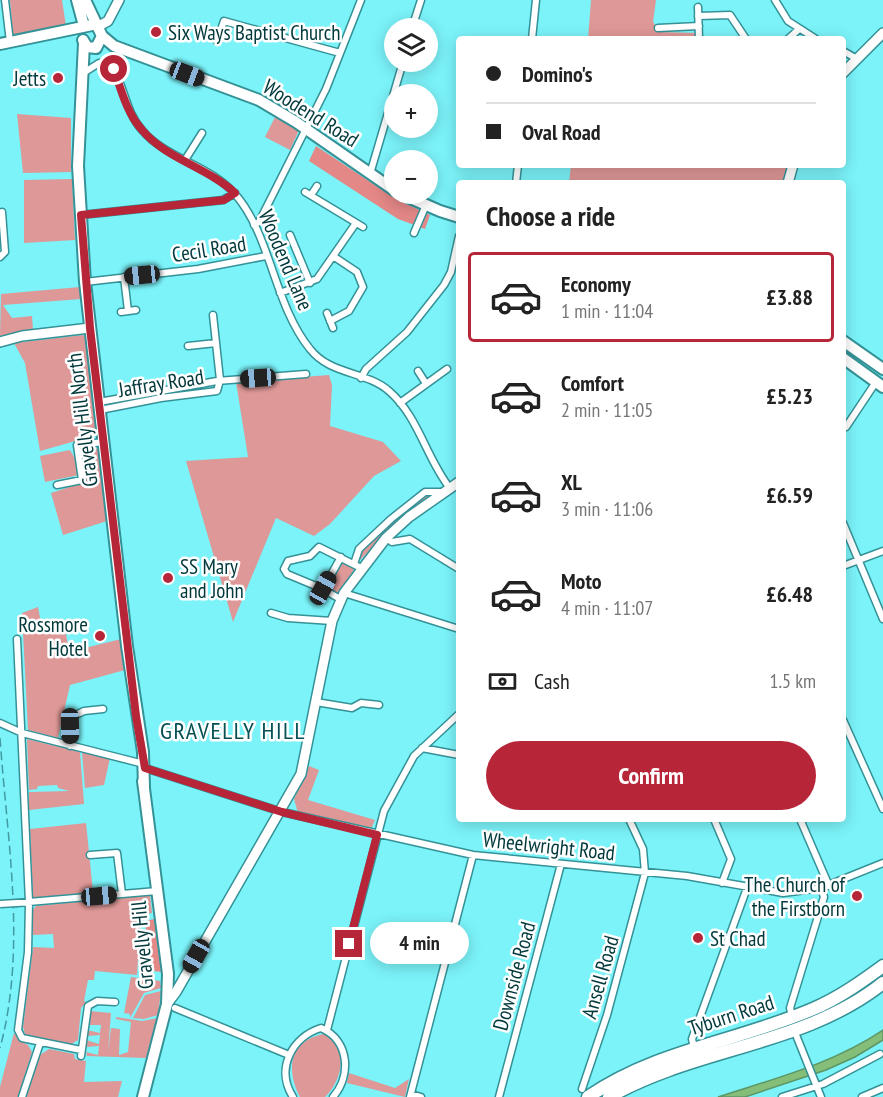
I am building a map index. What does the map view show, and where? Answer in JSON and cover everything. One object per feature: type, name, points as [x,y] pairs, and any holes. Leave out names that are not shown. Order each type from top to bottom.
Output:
[{"type":"highway","name":"Tyburn Road","points":[[587,1095],[643,1068],[694,1048],[831,1001],[883,966]]},
{"type":"highway","name":"Tyburn Road","points":[[610,1096],[692,1061],[794,1030],[839,1012],[883,983]]},
{"type":"main road","name":"Gravelly Hill North","points":[[77,0],[84,42],[78,166],[86,282],[143,765]]},
{"type":"main road","points":[[85,0],[98,36]]},
{"type":"main road","points":[[5,43],[83,26],[98,36]]},
{"type":"main road","points":[[64,31],[74,33],[90,48],[98,36]]},
{"type":"main road","name":"Gravelly Hill North","points":[[80,93],[98,36]]},
{"type":"main road","name":"Woodend Road","points":[[98,36],[135,54],[259,100],[306,128],[384,183]]},
{"type":"main road","points":[[426,205],[456,216]]},
{"type":"main road","points":[[846,343],[883,369]]},
{"type":"main road","points":[[846,360],[879,384]]},
{"type":"main road","name":"Gravelly Hill","points":[[143,765],[171,1006],[143,1097]]},
{"type":"street","points":[[5,0],[5,43]]},
{"type":"street","points":[[98,36],[119,0]]},
{"type":"street","points":[[254,225],[259,222],[306,128],[361,0]]},
{"type":"street","points":[[415,18],[421,0]]},
{"type":"street","points":[[532,36],[536,0]]},
{"type":"street","points":[[775,0],[788,21],[798,30],[810,36]]},
{"type":"street","points":[[698,7],[699,36]]},
{"type":"street","points":[[698,16],[730,15],[744,36]]},
{"type":"street","points":[[218,41],[224,21],[340,53]]},
{"type":"street","points":[[658,28],[699,26]]},
{"type":"street","points":[[791,36],[798,30]]},
{"type":"street","points":[[846,70],[883,33]]},
{"type":"street","points":[[846,53],[857,59]]},
{"type":"street","name":"Woodend Lane","points":[[85,72],[99,63],[111,65],[131,116],[143,132],[223,182],[235,193],[254,225],[280,294],[311,351],[340,371],[381,385],[400,402],[453,486]]},
{"type":"street","points":[[370,174],[400,72]]},
{"type":"street","points":[[185,160],[202,136]]},
{"type":"street","points":[[317,186],[308,194],[363,227]]},
{"type":"street","points":[[81,215],[224,200],[235,193]]},
{"type":"street","points":[[414,233],[426,205]]},
{"type":"street","points":[[0,257],[4,252],[2,212]]},
{"type":"street","points":[[280,294],[310,283],[322,273],[356,223]]},
{"type":"street","points":[[290,235],[310,283]]},
{"type":"street","points":[[294,246],[303,243]]},
{"type":"street","points":[[361,378],[366,369],[407,332],[444,285],[451,272],[456,250]]},
{"type":"street","name":"Cecil Road","points":[[86,282],[198,269],[266,256]]},
{"type":"street","points":[[327,313],[332,324],[349,311],[361,292],[363,282],[357,272],[333,256]]},
{"type":"street","points":[[124,277],[124,311],[136,310]]},
{"type":"street","points":[[213,315],[219,381]]},
{"type":"street","points":[[0,342],[22,336],[90,328]]},
{"type":"street","points":[[188,346],[216,343]]},
{"type":"street","points":[[400,402],[425,382],[447,369]]},
{"type":"street","points":[[418,371],[425,382]]},
{"type":"street","name":"Jaffray Road","points":[[99,406],[217,391],[219,381],[306,374]]},
{"type":"street","points":[[846,427],[879,384]]},
{"type":"street","points":[[57,485],[82,480],[77,445],[104,442]]},
{"type":"street","points":[[289,1055],[171,1006],[176,992],[282,812],[303,768],[332,621],[357,566],[386,538],[453,486]]},
{"type":"street","points":[[357,566],[359,549],[391,519],[425,492],[453,486]]},
{"type":"street","points":[[846,531],[883,619]]},
{"type":"street","points":[[386,538],[392,542],[410,539],[456,567]]},
{"type":"street","points":[[357,566],[320,547],[310,556],[288,561],[284,572],[342,596],[456,628]]},
{"type":"street","points":[[846,565],[883,551]]},
{"type":"street","points":[[323,588],[341,557]]},
{"type":"street","points":[[271,613],[288,618],[332,621]]},
{"type":"street","points":[[17,639],[19,731],[29,902],[28,952],[18,1030],[22,1038],[81,1053],[85,1010],[92,1002],[115,1002]]},
{"type":"street","points":[[316,702],[352,708],[361,703],[379,705]]},
{"type":"street","points":[[70,746],[70,726],[74,716],[84,711],[103,709]]},
{"type":"street","points":[[327,1030],[377,835],[390,797],[408,766],[422,748],[456,717]]},
{"type":"street","name":"Wheelwright Road","points":[[0,723],[70,746],[143,765],[282,812],[473,855],[645,873],[783,893],[829,886],[883,862]]},
{"type":"street","points":[[846,727],[883,809]]},
{"type":"street","points":[[422,748],[456,754]]},
{"type":"street","points":[[630,822],[643,849],[645,873]]},
{"type":"street","points":[[715,822],[731,859],[722,883]]},
{"type":"street","points":[[801,822],[829,886]]},
{"type":"street","points":[[90,855],[117,853],[122,894]]},
{"type":"street","points":[[421,1097],[411,1096],[473,855]]},
{"type":"street","name":"Downside Road","points":[[499,1097],[561,864]]},
{"type":"street","name":"Ansell Road","points":[[587,1095],[645,873]]},
{"type":"street","points":[[694,1048],[692,1039],[747,888]]},
{"type":"street","points":[[792,1016],[790,1008],[824,897],[821,888]]},
{"type":"street","points":[[0,904],[157,891]]},
{"type":"street","points":[[104,1010],[105,1001]]},
{"type":"street","points":[[293,1097],[286,1074],[289,1055],[306,1034],[321,1028],[332,1032],[340,1042],[345,1060],[342,1083],[333,1097]]},
{"type":"street","points":[[794,1030],[821,1097]]},
{"type":"street","points":[[22,1097],[40,1043]]},
{"type":"street","points":[[782,1097],[817,1086],[880,1054]]},
{"type":"street","points":[[862,1097],[883,1088]]},
{"type":"shaded area","points":[[10,0],[62,0],[66,26],[13,35]]},
{"type":"shaded area","points":[[591,0],[656,0],[653,22],[660,32],[697,33],[698,36],[588,36]]},
{"type":"shaded area","points":[[17,114],[71,118],[71,172],[23,173]]},
{"type":"shaded area","points":[[276,115],[300,128],[290,150],[265,137]]},
{"type":"shaded area","points":[[316,146],[384,191],[384,204],[407,204],[430,215],[425,229],[398,219],[309,161]]},
{"type":"shaded area","points":[[571,168],[787,168],[785,180],[569,180]]},
{"type":"shaded area","points":[[72,179],[75,240],[24,243],[24,180]]},
{"type":"shaded area","points":[[80,287],[81,299],[3,305],[12,318],[32,316],[33,330],[0,336],[1,294]]},
{"type":"shaded area","points":[[83,335],[97,435],[40,451],[25,363],[14,343]]},
{"type":"shaded area","points":[[329,375],[332,385],[330,426],[383,442],[401,461],[374,476],[330,524],[314,536],[276,518],[233,622],[186,461],[248,457],[236,382]]},
{"type":"shaded area","points":[[95,447],[99,451],[107,521],[63,535],[51,493],[85,482],[81,451],[84,448]]},
{"type":"shaded area","points":[[70,450],[77,462],[79,475],[45,482],[40,456]]},
{"type":"shaded area","points":[[434,494],[401,519],[358,562],[362,548],[385,524],[416,501]]},
{"type":"shaded area","points":[[343,561],[355,567],[340,596],[327,589]]},
{"type":"shaded area","points":[[38,607],[42,628],[64,622],[69,652],[121,639],[125,670],[70,685],[58,738],[28,730],[22,613]]},
{"type":"shaded area","points":[[27,739],[80,752],[84,804],[29,810],[29,792],[69,791],[58,788],[57,785],[38,786],[37,789],[29,790]]},
{"type":"shaded area","points":[[82,752],[110,758],[104,785],[85,788]]},
{"type":"shaded area","points":[[309,766],[319,770],[308,800],[375,820],[371,829],[298,813],[294,799]]},
{"type":"shaded area","points":[[86,823],[93,892],[33,898],[30,829]]},
{"type":"shaded area","points":[[150,895],[152,913],[141,915],[137,975],[95,971],[94,980],[88,980],[84,1001],[86,1002],[81,1008],[78,1040],[70,1045],[25,1034],[23,1027],[33,947],[54,948],[53,934],[33,935],[32,911],[36,906]]},
{"type":"shaded area","points":[[154,919],[161,972],[146,970],[145,966],[146,921]]},
{"type":"shaded area","points":[[131,977],[160,981],[161,988],[144,993],[130,1018],[130,1014],[124,1013]]},
{"type":"shaded area","points":[[161,991],[158,1015],[144,1019],[133,1018],[145,995]]},
{"type":"shaded area","points":[[90,1011],[111,1013],[108,1052],[111,1028],[120,1029],[119,1055],[128,1052],[131,1022],[116,1019],[116,1017],[142,1021],[158,1018],[146,1058],[87,1056],[86,1052],[98,1055],[99,1046],[86,1047],[86,1040],[99,1044],[100,1035],[87,1036],[87,1030],[100,1033],[101,1025],[88,1025]]},
{"type":"shaded area","points":[[883,1030],[883,1040],[855,1057],[826,1070],[745,1097],[718,1097],[824,1061]]},
{"type":"shaded area","points":[[14,1033],[20,1041],[28,1045],[32,1052],[18,1097],[0,1097],[0,1087]]},
{"type":"shaded area","points":[[324,1034],[332,1040],[340,1056],[341,1064],[336,1082],[325,1097],[300,1097],[293,1076],[294,1057],[304,1042]]},
{"type":"shaded area","points":[[49,1049],[74,1054],[75,1059],[86,1061],[84,1082],[122,1081],[118,1097],[26,1097],[40,1055]]},
{"type":"shaded area","points":[[349,1073],[395,1088],[409,1079],[405,1097],[347,1083]]},
{"type":"railway","points":[[0,738],[14,933],[8,1010],[0,1048]]},
{"type":"place","name":"Six Ways Baptist Church","points":[[156,32]]},
{"type":"place","name":"Jetts","points":[[58,78]]},
{"type":"place","name":"SS Mary and John","points":[[168,578]]},
{"type":"place","name":"Rossmore Hotel","points":[[100,636]]},
{"type":"place","name":"The Church of the Firstborn","points":[[857,896]]},
{"type":"place","name":"St Chad","points":[[698,938]]},
{"type":"district","name":"GRAVELLY HILL","points":[[233,730]]},
{"type":"route","points":[[114,69],[131,116],[143,132],[223,182],[235,193],[224,200],[81,215],[99,402],[136,716],[145,768],[282,812],[377,835],[349,944]]}]
